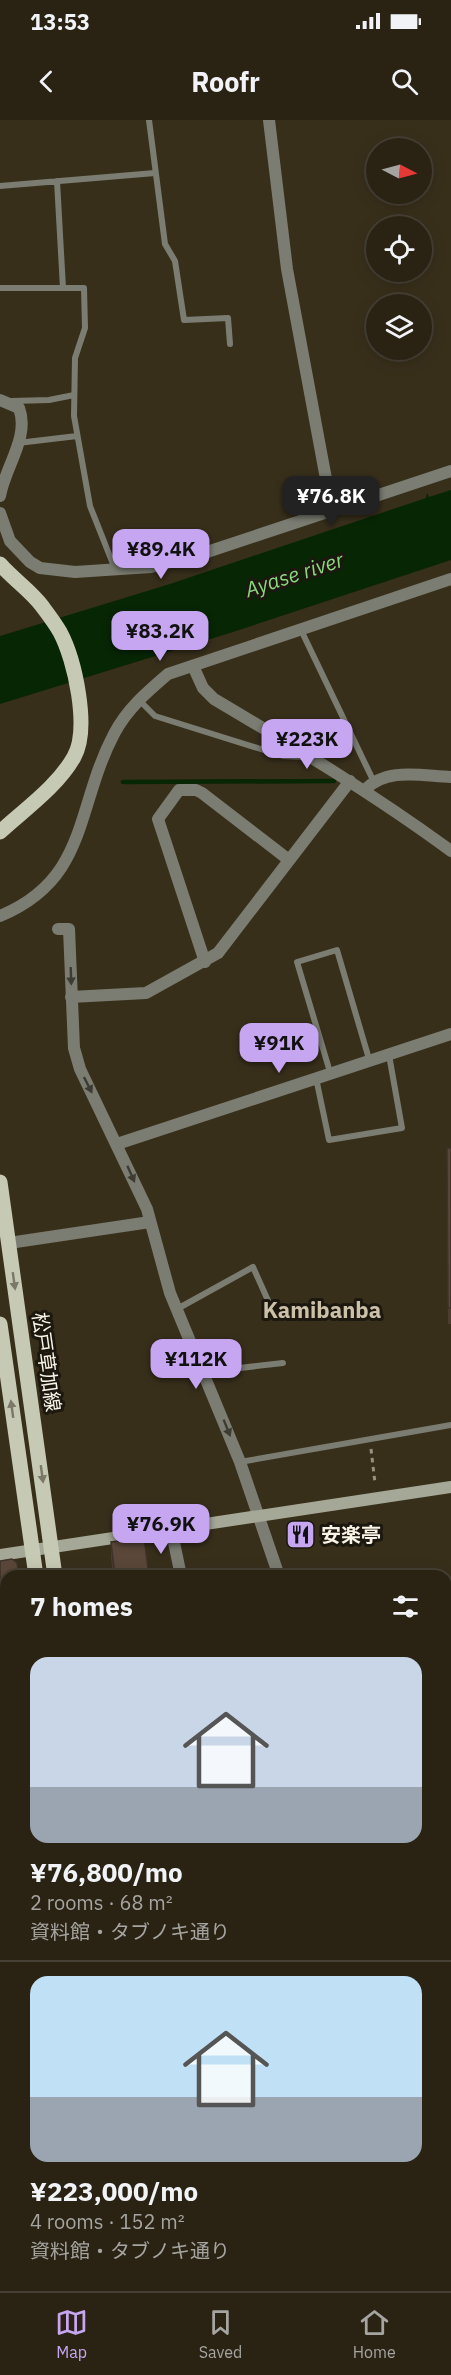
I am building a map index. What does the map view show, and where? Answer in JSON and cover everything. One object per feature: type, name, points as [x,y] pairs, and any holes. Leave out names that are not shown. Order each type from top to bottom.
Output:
[{"type":"main road","points":[[0,564],[40,603],[61,633],[74,673],[80,716],[80,735],[75,756],[41,795],[0,832]]},
{"type":"main road","name":"松戸草加線","points":[[0,1182],[54,1570]]},
{"type":"main road","name":"松戸草加線","points":[[0,1329],[35,1570]]},
{"type":"main road","points":[[0,1555],[451,1487]]},
{"type":"street","points":[[269,120],[286,269],[332,511]]},
{"type":"street","points":[[0,496],[18,443],[23,418],[19,408],[1,400]]},
{"type":"street","points":[[0,513],[10,541],[30,562],[40,568],[63,572],[116,569],[165,564],[451,471]]},
{"type":"street","points":[[0,916],[23,907],[45,890],[63,868],[113,735],[139,699],[168,674],[451,579]]},
{"type":"street","points":[[193,666],[203,688],[214,699],[314,757],[451,851]]},
{"type":"street","points":[[364,790],[373,780],[388,775],[451,777]]},
{"type":"street","points":[[71,997],[146,993],[218,953],[350,781]]},
{"type":"street","points":[[205,962],[158,819],[179,790],[196,790],[202,793],[289,860]]},
{"type":"street","points":[[58,929],[69,929],[74,1048],[80,1069],[117,1144],[150,1222],[177,1309],[205,1372],[240,1462],[277,1570]]},
{"type":"street","points":[[117,1144],[369,1059],[451,1034]]},
{"type":"street","points":[[9,1243],[150,1222]]},
{"type":"street","points":[[171,1528],[180,1570]]},
{"type":"lane","points":[[149,120],[165,244],[175,261],[184,320],[228,318],[230,344]]},
{"type":"lane","points":[[0,186],[155,173]]},
{"type":"lane","points":[[57,181],[63,288]]},
{"type":"lane","points":[[0,288],[84,288],[85,328],[75,358],[74,395],[77,436],[90,506],[116,569]]},
{"type":"lane","points":[[1,400],[49,400],[74,395]]},
{"type":"lane","points":[[18,443],[77,436]]},
{"type":"lane","points":[[301,630],[373,780]]},
{"type":"lane","points":[[139,699],[155,716],[283,756],[314,757]]},
{"type":"lane","points":[[330,1072],[297,962],[337,950],[369,1059]]},
{"type":"lane","points":[[315,1077],[329,1140],[402,1128],[389,1054]]},
{"type":"lane","points":[[177,1309],[253,1267],[274,1314]]},
{"type":"lane","points":[[205,1372],[283,1363]]},
{"type":"lane","points":[[240,1462],[451,1425]]},
{"type":"path","points":[[370,1441],[375,1483]]},
{"type":"water","name":"Ayase river","points":[[451,490],[451,560],[230,633],[0,704],[0,636],[170,584],[426,498],[427,493],[429,497]]},
{"type":"building","points":[[447,1148],[451,1148],[451,1308],[448,1308]]},
{"type":"building","points":[[144,1538],[148,1570],[114,1570],[111,1542]]},
{"type":"building","points":[[12,1559],[17,1563],[18,1570],[0,1570],[0,1561]]},
{"type":"waterway","points":[[123,782],[334,781]]},
{"type":"place","name":"安楽亭","points":[[300,1534]]},
{"type":"district","name":"Kamibanba","points":[[322,1309]]}]
